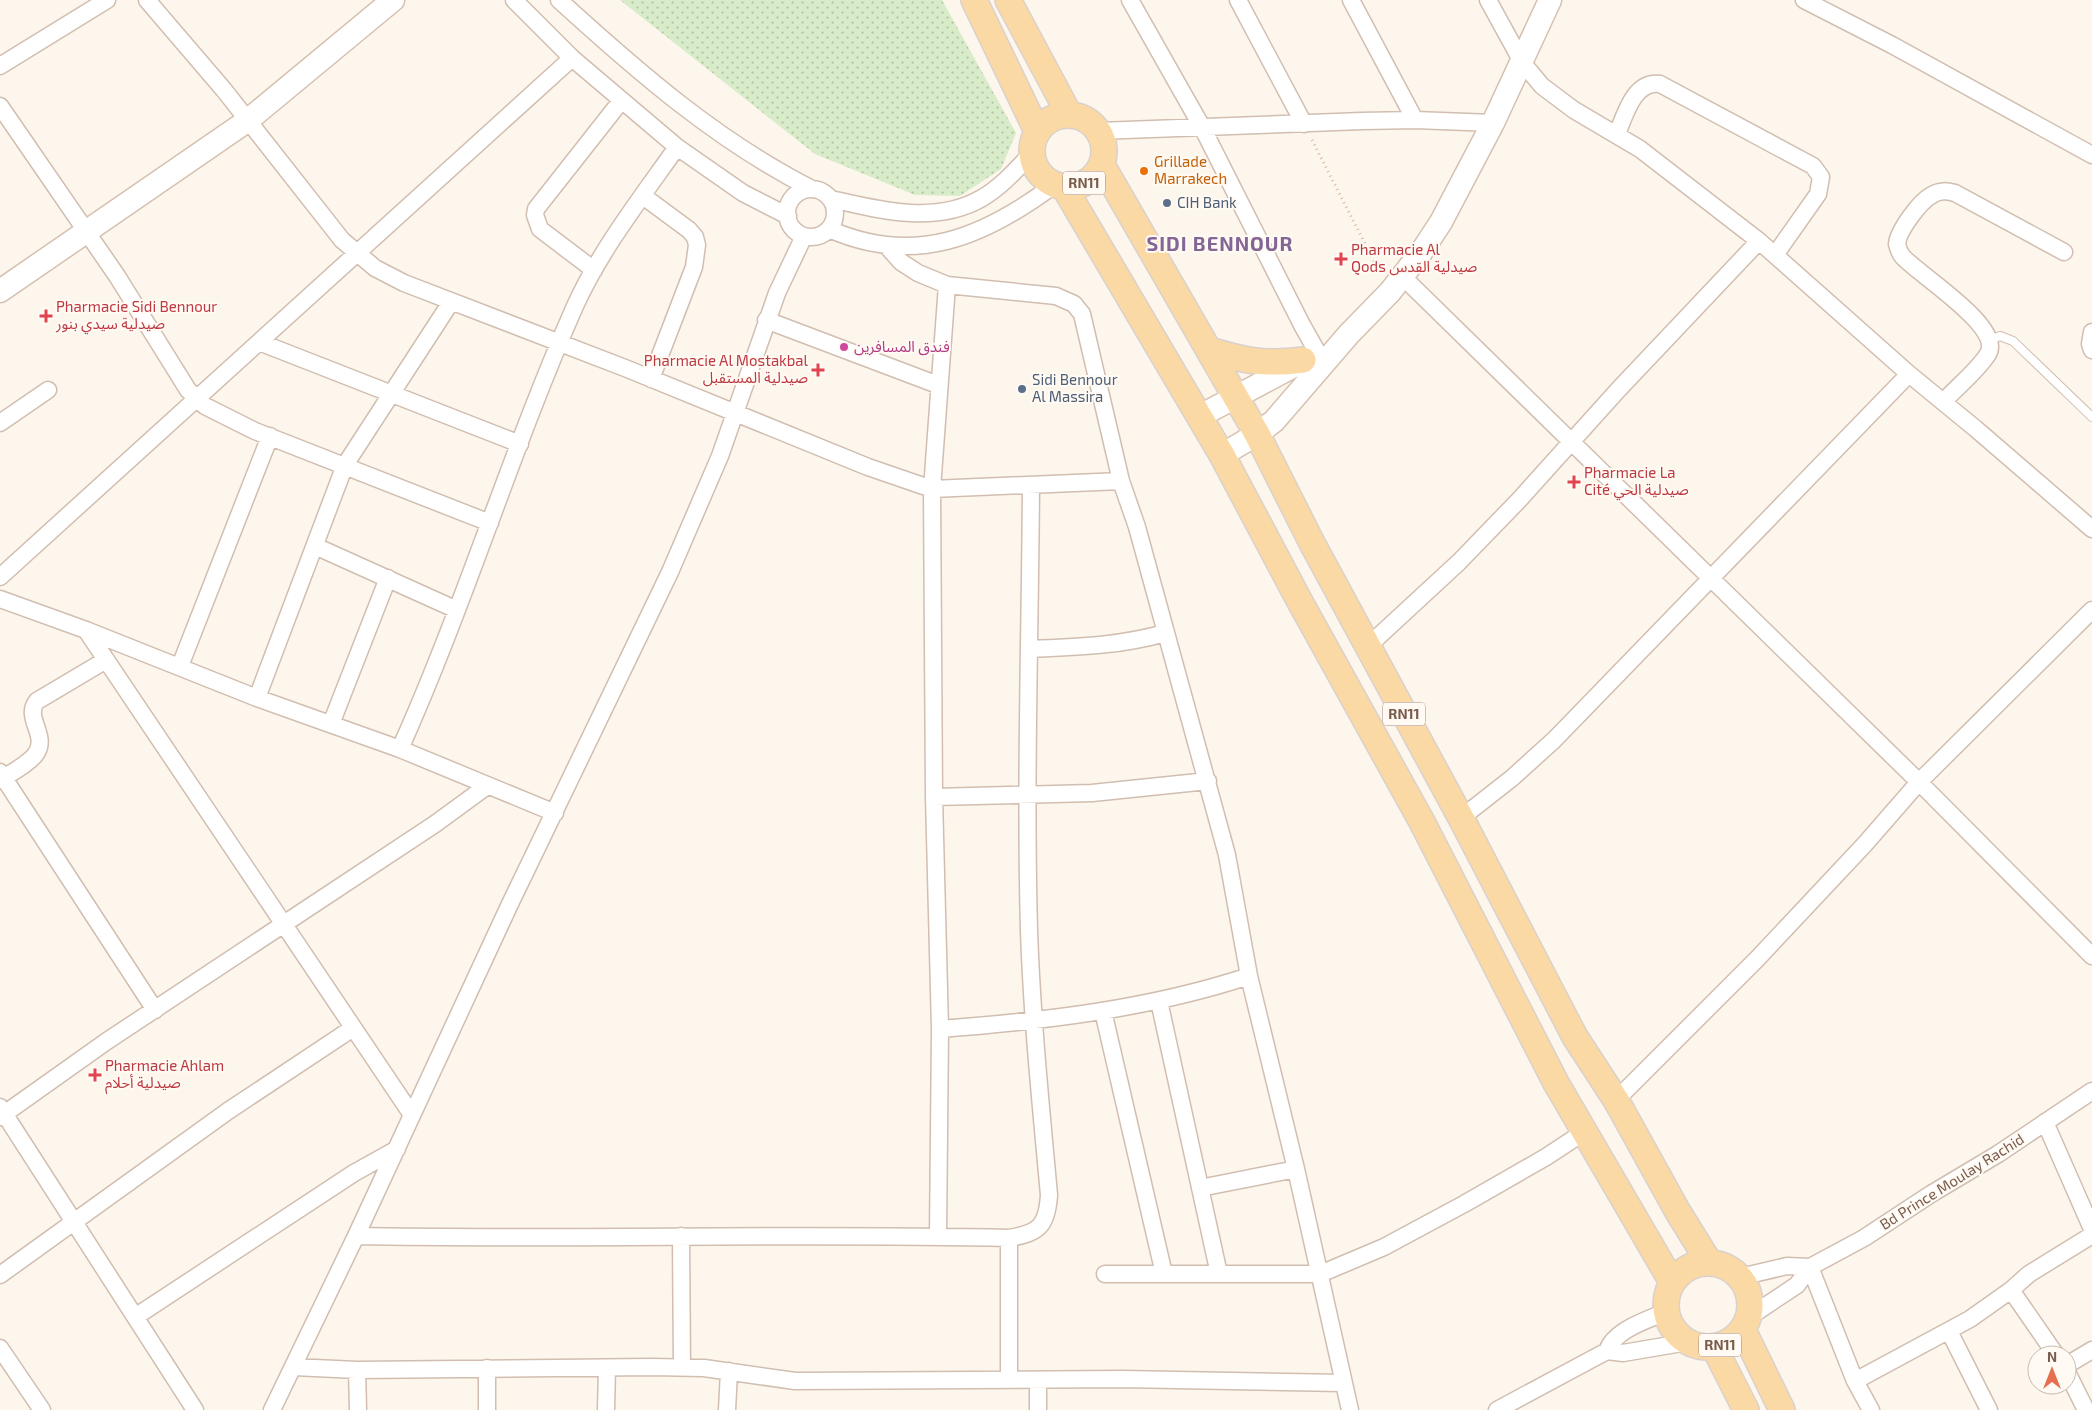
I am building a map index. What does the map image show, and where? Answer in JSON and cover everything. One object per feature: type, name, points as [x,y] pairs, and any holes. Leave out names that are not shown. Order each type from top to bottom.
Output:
[{"type":"main road","points":[[0,291],[247,121],[393,0]]},
{"type":"main road","points":[[974,0],[1037,131]]},
{"type":"main road","points":[[1008,0],[1069,114]]},
{"type":"main road","points":[[1200,416],[1315,359],[1349,334],[1396,284],[1441,222],[1493,123],[1550,0]]},
{"type":"main road","points":[[1031,154],[1032,142],[1037,131],[1051,118],[1069,114],[1081,116],[1091,122],[1099,131]]},
{"type":"main road","name":"RN11","points":[[1031,154],[1035,167],[1043,178],[1059,186],[1080,185],[1093,178],[1102,164],[1105,153],[1104,142],[1099,131]]},
{"type":"main road","name":"RN11","points":[[1102,164],[1257,434],[1367,647],[1461,818],[1575,1037],[1616,1100],[1678,1212],[1709,1262]]},
{"type":"main road","name":"RN11","points":[[1059,186],[1222,455],[1299,600],[1422,822],[1556,1083],[1672,1282]]},
{"type":"main road","points":[[1208,350],[1249,362],[1279,363],[1315,359]]},
{"type":"main road","points":[[1222,455],[1257,434],[1288,407],[1315,359]]},
{"type":"main road","points":[[1666,1312],[1667,1294],[1672,1282],[1685,1270],[1709,1262],[1720,1264],[1740,1277]]},
{"type":"main road","name":"RN11","points":[[1740,1277],[1750,1296],[1746,1323],[1782,1410]]},
{"type":"main road","name":"RN11","points":[[1666,1312],[1674,1329],[1688,1342],[1701,1347],[1714,1347],[1730,1341],[1746,1323]]},
{"type":"main road","name":"RN11","points":[[1714,1347],[1746,1410]]},
{"type":"street","points":[[0,66],[107,0]]},
{"type":"street","points":[[147,0],[247,121],[311,203],[357,255],[375,268],[397,279],[868,467],[932,489],[1121,481]]},
{"type":"street","points":[[514,0],[572,58],[677,147],[743,193],[788,216]]},
{"type":"street","points":[[559,0],[674,100],[726,139],[774,170],[826,194],[831,200],[835,214],[829,229],[818,236],[804,236],[793,228],[788,216],[791,200],[804,191],[812,189]]},
{"type":"street","points":[[1130,0],[1202,127],[1315,359]]},
{"type":"street","points":[[1238,0],[1304,124]]},
{"type":"street","points":[[1351,0],[1415,120]]},
{"type":"street","points":[[1488,0],[1522,62],[1542,86],[1558,99],[1617,134],[1673,173],[1758,241],[1909,374],[2092,529]]},
{"type":"street","points":[[1804,0],[1892,45],[2092,155]]},
{"type":"street","points":[[0,577],[572,58]]},
{"type":"street","points":[[1617,134],[1629,105],[1639,91],[1648,85],[1660,84],[1813,166],[1821,177],[1818,194],[1775,255]]},
{"type":"street","points":[[594,270],[540,228],[534,215],[536,209],[621,101]]},
{"type":"street","points":[[0,106],[87,232],[160,347],[196,398],[215,413],[490,523]]},
{"type":"street","points":[[1099,131],[1415,120],[1493,123]]},
{"type":"street","points":[[400,749],[431,680],[520,444],[576,306],[594,270],[677,147]]},
{"type":"street","points":[[831,200],[900,212],[946,211],[966,206],[1000,186],[1031,154]]},
{"type":"street","points":[[829,229],[849,238],[886,245],[936,243],[979,232],[1059,186]]},
{"type":"street","points":[[1943,402],[1988,354],[1990,340],[1986,330],[1942,289],[1902,257],[1899,251],[1898,236],[1926,200],[1938,192],[1955,193],[2064,252]]},
{"type":"street","points":[[643,196],[689,230],[695,237],[698,245],[694,267],[650,379]]},
{"type":"street","points":[[272,1410],[670,572],[702,500],[736,413],[766,320],[804,236]]},
{"type":"street","points":[[1367,647],[1459,562],[1758,241]]},
{"type":"street","points":[[886,245],[901,262],[918,273],[946,285],[1056,296],[1074,304],[1082,314],[1121,481],[1137,527],[1227,856],[1249,976],[1296,1169],[1350,1410]]},
{"type":"street","points":[[1396,284],[1572,441],[1919,782],[2092,956]]},
{"type":"street","points":[[938,1236],[940,1029],[934,797],[932,489],[946,285]]},
{"type":"street","points":[[257,698],[345,465],[394,393],[451,302]]},
{"type":"street","points":[[766,320],[938,385]]},
{"type":"street","points":[[2092,332],[2090,344],[2092,350]]},
{"type":"street","points":[[259,342],[394,393],[520,444]]},
{"type":"street","points":[[1461,818],[1512,778],[1554,740],[1909,374]]},
{"type":"street","points":[[0,423],[48,390]]},
{"type":"street","points":[[180,666],[270,436]]},
{"type":"street","points":[[356,1236],[554,1239],[681,1236],[938,1236],[1009,1238],[1034,1231],[1045,1220],[1049,1195],[1034,1020],[1027,795],[1031,486]]},
{"type":"street","points":[[315,546],[457,610]]},
{"type":"street","points":[[330,724],[388,578]]},
{"type":"street","points":[[0,599],[180,666],[257,698],[400,749],[555,813]]},
{"type":"street","points":[[1616,1100],[1757,959],[1865,844],[1919,782],[2092,610]]},
{"type":"street","points":[[86,630],[412,1115]]},
{"type":"street","points":[[1030,648],[1105,646],[1138,641],[1166,632]]},
{"type":"street","points":[[106,660],[37,701],[32,707],[31,714],[40,741],[39,748],[35,755],[1,776],[155,1010]]},
{"type":"street","points":[[934,797],[1092,793],[1208,781]]},
{"type":"street","points":[[195,1410],[2,1113],[435,824],[487,786]]},
{"type":"street","points":[[940,1029],[1103,1011],[1205,990],[1249,976]]},
{"type":"street","points":[[1159,1001],[1219,1274]]},
{"type":"street","points":[[1103,1011],[1164,1274]]},
{"type":"street","points":[[0,1275],[228,1111],[353,1028]]},
{"type":"street","name":"Bd Prince Moulay Rachid","points":[[1746,1323],[1798,1285],[1810,1267],[1864,1238],[1931,1194],[1998,1154],[2092,1091]]},
{"type":"street","points":[[2045,1122],[2092,1229]]},
{"type":"street","points":[[1105,1274],[1320,1274],[1384,1247],[1546,1157],[1584,1132]]},
{"type":"street","points":[[135,1317],[354,1173],[397,1149]]},
{"type":"street","points":[[1200,1188],[1296,1169]]},
{"type":"street","points":[[1856,1381],[1992,1306],[2040,1266],[2092,1235]]},
{"type":"street","points":[[681,1236],[682,1368]]},
{"type":"street","points":[[1009,1238],[1010,1380]]},
{"type":"street","name":"Bd Prince Moulay Rachid","points":[[1740,1277],[1787,1266],[1810,1267]]},
{"type":"street","points":[[1810,1267],[1856,1381],[1871,1410]]},
{"type":"street","points":[[2012,1290],[2049,1345]]},
{"type":"street","points":[[1496,1410],[1607,1351],[1613,1341],[1632,1328],[1666,1312]]},
{"type":"street","points":[[1949,1331],[1990,1410]]},
{"type":"street","points":[[1607,1351],[1623,1354],[1688,1342]]},
{"type":"street","points":[[0,1348],[42,1410]]},
{"type":"street","points":[[2077,1359],[2092,1350]]},
{"type":"street","points":[[294,1366],[357,1370],[682,1368],[729,1371],[795,1381],[1131,1379],[1344,1382]]},
{"type":"street","points":[[487,1368],[487,1410]]},
{"type":"street","points":[[606,1410],[607,1368]]},
{"type":"street","points":[[357,1370],[358,1410]]},
{"type":"street","points":[[727,1410],[729,1371]]},
{"type":"street","points":[[1038,1381],[1038,1410]]},
{"type":"street","points":[[2077,1392],[2086,1410]]},
{"type":"lane","points":[[1990,340],[2000,336],[2013,341],[2092,416]]},
{"type":"path","points":[[1304,124],[1396,284]]},
{"type":"green space","points":[[620,0],[942,0],[1016,133],[1001,169],[960,196],[915,195],[815,154]]},
{"type":"place","name":"Grillade Marrakech","points":[[1144,171]]},
{"type":"place","name":"CIH Bank","points":[[1167,203]]},
{"type":"place","name":"Pharmacie Al Qods صيدلية القدس","points":[[1341,259]]},
{"type":"place","name":"Pharmacie Sidi Bennour صيدلية سيدي بنور","points":[[46,316]]},
{"type":"place","name":"فندق المسافرين","points":[[844,347]]},
{"type":"place","name":"Pharmacie Al Mostakbal صيدلية المستقبل","points":[[818,370]]},
{"type":"place","name":"Sidi Bennour Al Massira","points":[[1022,389]]},
{"type":"place","name":"Pharmacie La Cité صيدلية الحي","points":[[1574,482]]},
{"type":"place","name":"Pharmacie Ahlam صيدلية أحلام","points":[[95,1075]]},
{"type":"district","name":"SIDI BENNOUR","points":[[1220,244]]}]
